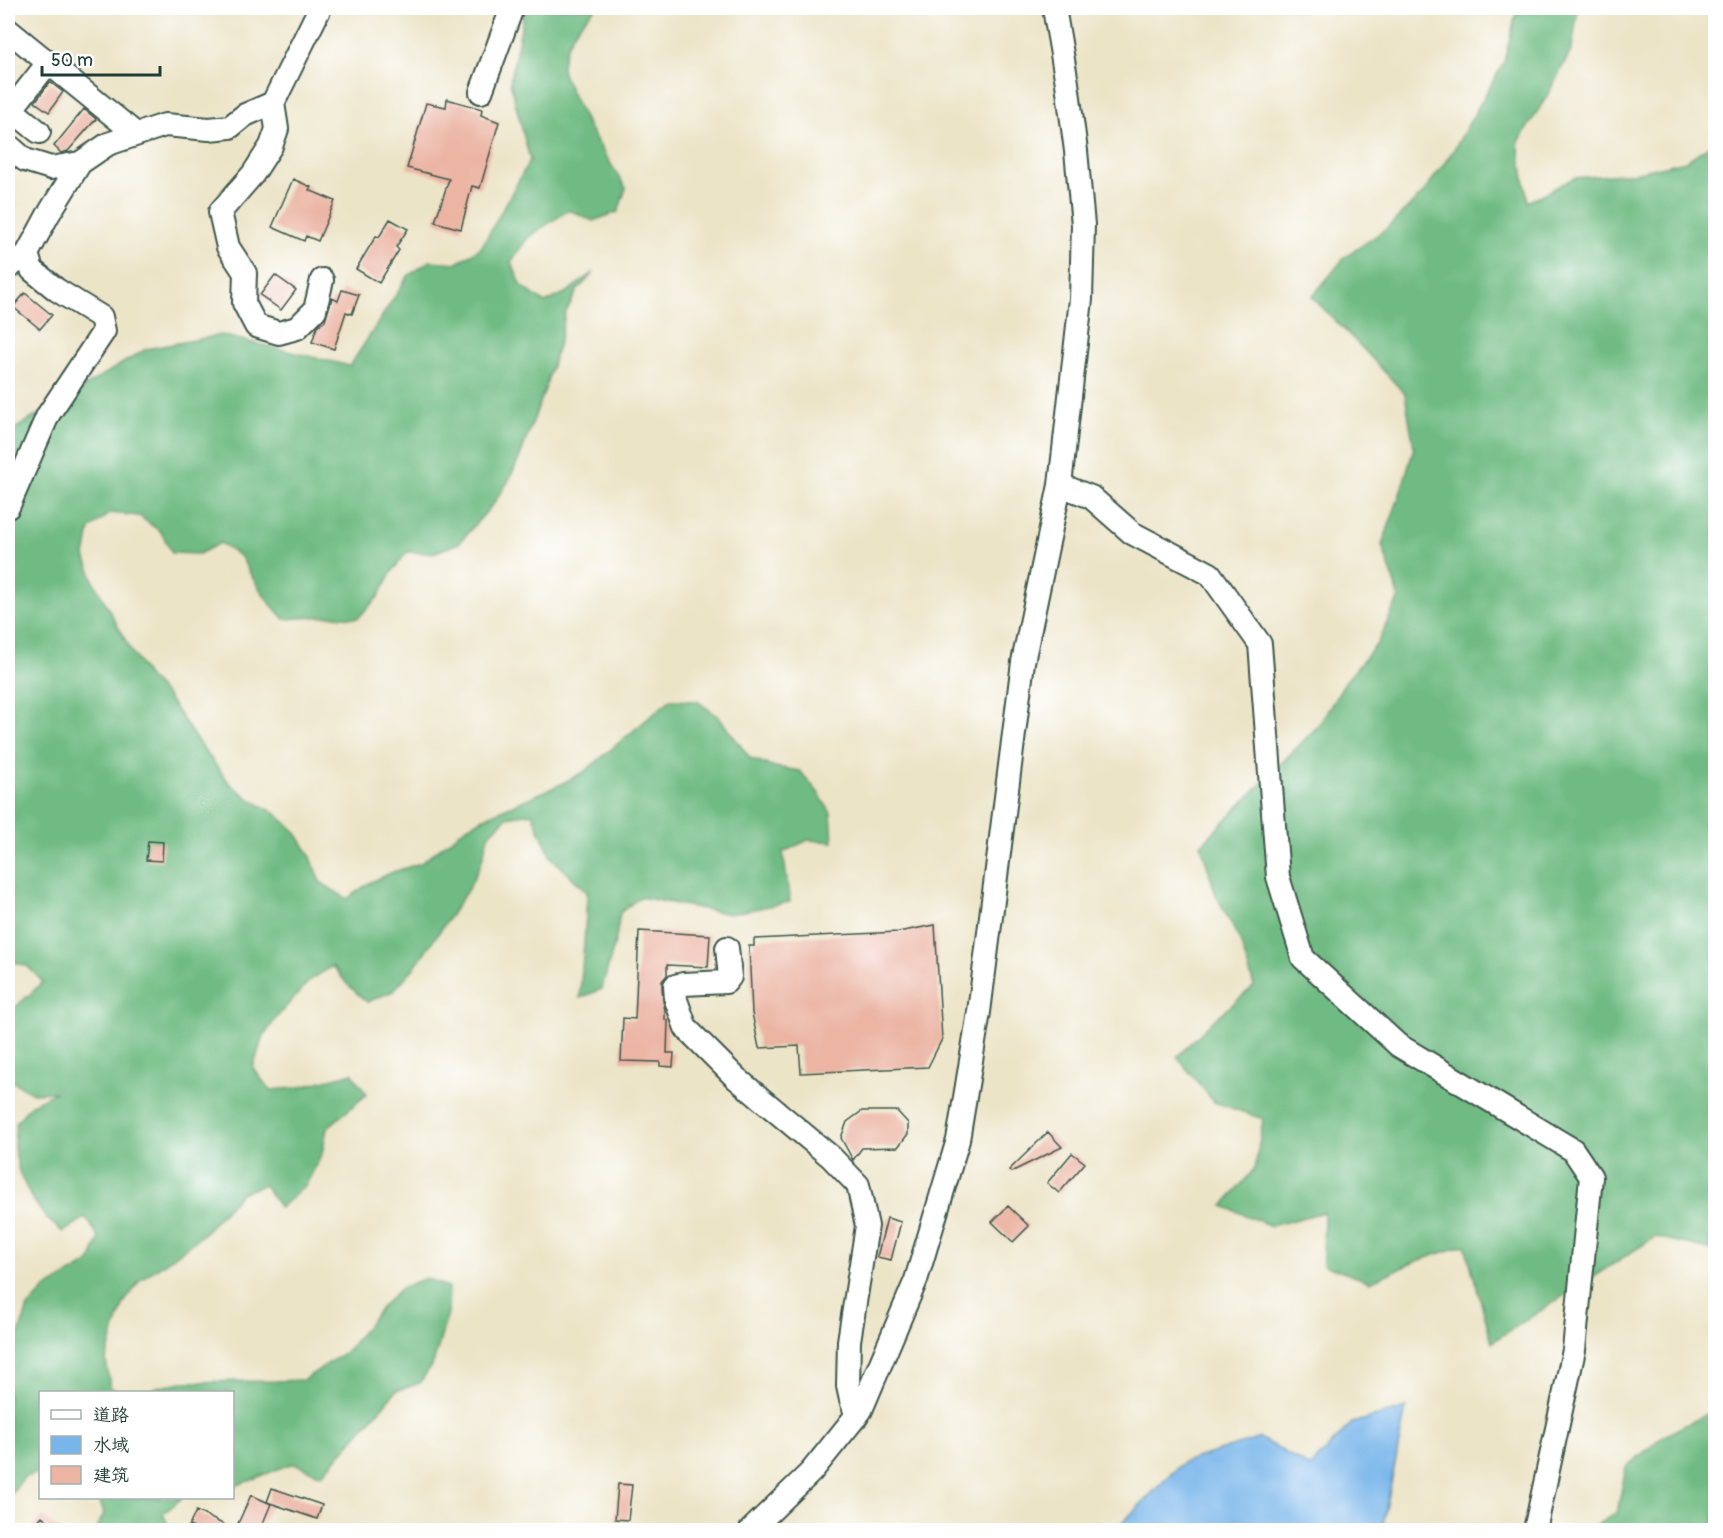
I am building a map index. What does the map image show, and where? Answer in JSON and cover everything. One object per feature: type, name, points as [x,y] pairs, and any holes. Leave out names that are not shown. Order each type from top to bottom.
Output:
[{"type":"street","points":[[320,8],[273,104],[277,129],[271,146],[253,174],[220,212],[228,247],[245,273],[244,303],[256,326],[279,333],[297,328],[315,310],[322,279]]},
{"type":"street","points":[[481,92],[512,8]]},
{"type":"street","points":[[751,1530],[811,1472],[861,1410],[916,1280],[958,1140],[979,1012],[1023,662],[1060,485],[1081,299],[1083,225],[1067,83],[1054,8]]},
{"type":"street","points":[[8,30],[136,134]]},
{"type":"street","points":[[39,132],[9,108],[48,63]]},
{"type":"street","points":[[8,267],[27,254],[80,163],[108,144],[165,125],[209,129],[230,128],[245,115],[273,104]]},
{"type":"street","points":[[8,145],[25,160],[51,168],[80,163]]},
{"type":"street","points":[[8,507],[48,415],[104,331],[100,317],[57,290],[32,270],[27,254]]},
{"type":"street","points":[[1060,485],[1091,497],[1132,533],[1210,574],[1260,644],[1278,877],[1303,958],[1398,1046],[1574,1150],[1591,1177],[1574,1350],[1535,1530]]},
{"type":"street","points":[[727,948],[730,977],[726,982],[675,986],[676,1000],[686,1028],[736,1078],[831,1157],[858,1185],[867,1226],[849,1341],[848,1386],[850,1400],[857,1416]]},
{"type":"green space","points":[[525,8],[596,8],[569,41],[562,69],[575,101],[626,188],[618,212],[593,221],[569,210],[526,240],[511,262],[522,286],[545,303],[567,292],[594,272],[577,291],[565,314],[545,389],[519,459],[494,503],[459,543],[433,553],[407,552],[378,597],[358,618],[332,616],[284,619],[268,601],[241,557],[220,543],[199,554],[172,553],[161,532],[139,516],[110,513],[90,529],[85,556],[94,582],[147,676],[167,696],[230,784],[253,801],[275,813],[294,830],[311,857],[320,882],[347,899],[369,883],[421,863],[467,827],[584,772],[670,700],[697,701],[718,716],[750,758],[775,767],[800,771],[817,791],[831,813],[833,842],[808,840],[783,852],[790,902],[729,914],[640,897],[620,913],[616,938],[602,989],[580,998],[587,892],[551,857],[532,813],[507,817],[488,836],[482,861],[470,886],[451,915],[413,969],[393,991],[367,1002],[348,985],[333,966],[311,979],[276,1018],[262,1039],[253,1068],[270,1090],[297,1088],[352,1073],[367,1094],[327,1128],[322,1154],[306,1185],[280,1208],[264,1185],[241,1193],[203,1234],[140,1280],[124,1303],[106,1360],[110,1387],[116,1391],[39,1391],[39,1473],[24,1477],[8,1499],[8,1350],[20,1331],[28,1307],[46,1288],[90,1262],[99,1238],[86,1217],[63,1232],[45,1217],[30,1195],[19,1172],[14,1147],[16,1122],[32,1104],[56,1092],[33,1093],[8,1079],[8,1014],[43,982],[27,966],[8,961],[8,433],[146,349],[221,335],[350,366],[408,276],[430,261],[457,263],[481,248],[530,160],[510,82]]},
{"type":"green space","points":[[1519,8],[1578,8],[1572,49],[1518,143],[1528,202],[1574,178],[1634,173],[1686,161],[1715,142],[1715,1250],[1655,1237],[1492,1342],[1465,1245],[1417,1261],[1370,1282],[1323,1265],[1324,1212],[1271,1226],[1223,1206],[1255,1168],[1263,1119],[1214,1102],[1177,1057],[1214,1020],[1254,986],[1240,941],[1216,895],[1201,845],[1319,725],[1345,682],[1377,644],[1399,597],[1382,545],[1414,448],[1405,394],[1312,297],[1344,258],[1387,228],[1423,193],[1453,151],[1504,62]]},
{"type":"green space","points":[[426,1278],[449,1288],[448,1313],[434,1361],[420,1383],[396,1391],[322,1475],[291,1464],[234,1487],[234,1391],[149,1391],[181,1382],[303,1380],[348,1350],[380,1309],[401,1288]]},
{"type":"green space","points":[[1715,1410],[1715,1530],[1587,1530],[1617,1513],[1626,1467],[1664,1436]]},
{"type":"green space","points":[[98,1499],[181,1499],[163,1514],[171,1530],[96,1530],[104,1513]]},
{"type":"water","points":[[1406,1408],[1382,1530],[1115,1530],[1183,1462],[1260,1438],[1310,1467],[1352,1423]]},
{"type":"building","points":[[50,82],[63,92],[49,112],[35,102]]},
{"type":"building","points":[[447,99],[482,109],[481,115],[499,122],[480,188],[472,186],[461,229],[435,222],[449,179],[407,168],[426,103],[446,107]]},
{"type":"building","points":[[84,109],[96,119],[68,151],[61,153],[54,146]]},
{"type":"building","points":[[293,179],[311,187],[309,190],[335,201],[318,241],[306,236],[304,241],[272,227]]},
{"type":"building","points":[[390,219],[408,229],[396,247],[399,250],[379,283],[356,269],[376,236],[379,237]]},
{"type":"building","points":[[275,275],[296,290],[281,310],[260,295]]},
{"type":"building","points":[[342,290],[359,295],[352,314],[346,312],[334,349],[312,342],[317,327],[325,321],[332,298],[338,301]]},
{"type":"building","points":[[25,293],[52,315],[40,329],[13,307]]},
{"type":"building","points":[[148,841],[163,842],[162,861],[146,860]]},
{"type":"building","points":[[935,925],[942,1039],[928,1067],[801,1073],[799,1046],[759,1048],[752,1013],[749,946],[754,946],[754,939],[898,932]]},
{"type":"building","points":[[639,931],[710,935],[708,967],[667,965],[667,975],[662,981],[665,1020],[668,1020],[667,1053],[674,1053],[673,1067],[660,1066],[660,1062],[621,1061],[623,1018],[635,1019]]},
{"type":"building","points":[[862,1111],[897,1111],[908,1123],[908,1134],[898,1147],[862,1148],[853,1160],[841,1138],[847,1122]]},
{"type":"building","points":[[1048,1132],[1062,1147],[1011,1172],[1009,1170]]},
{"type":"building","points":[[1072,1153],[1085,1163],[1059,1193],[1047,1183]]},
{"type":"building","points":[[1008,1206],[1029,1226],[1013,1242],[992,1222]]},
{"type":"building","points":[[887,1218],[901,1222],[891,1260],[877,1257]]},
{"type":"building","points":[[618,1484],[632,1485],[628,1520],[615,1519]]},
{"type":"building","points":[[272,1488],[322,1505],[317,1519],[267,1502]]},
{"type":"building","points":[[251,1495],[271,1504],[260,1530],[235,1530]]},
{"type":"building","points":[[196,1511],[235,1530],[198,1530],[189,1526]]},
{"type":"building","points":[[42,1516],[59,1530],[30,1530]]}]
